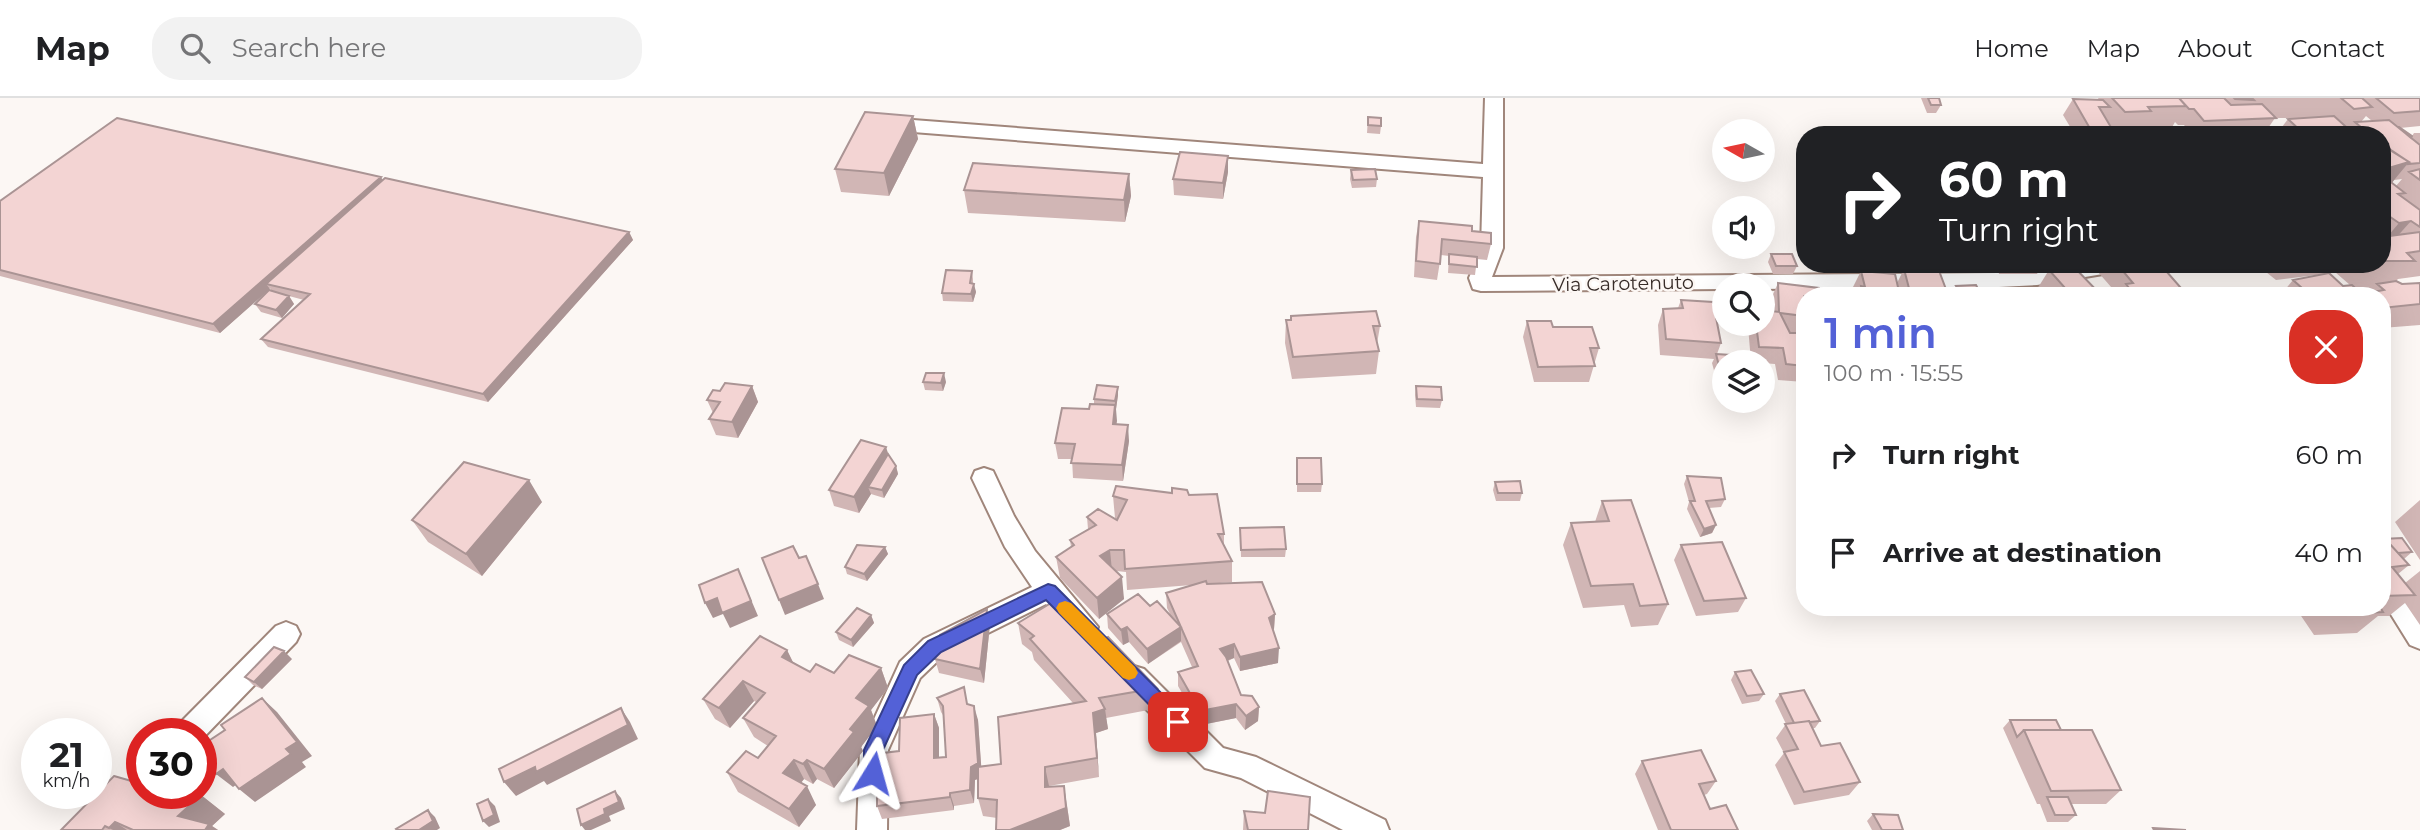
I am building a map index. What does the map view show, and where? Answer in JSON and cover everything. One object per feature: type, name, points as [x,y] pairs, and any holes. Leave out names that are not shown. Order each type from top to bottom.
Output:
[{"type":"street","name":"Via Carotenuto","points":[[1494,98],[1492,248],[1488,266],[1480,278],[1481,284],[1999,280],[2074,273]]},
{"type":"street","points":[[913,126],[1491,171]]},
{"type":"street","points":[[984,478],[1000,519],[1048,591],[1215,759],[1246,766],[1374,830]]},
{"type":"street","points":[[872,830],[874,750],[910,670],[934,647],[1048,591]]},
{"type":"street","points":[[2391,592],[2420,637]]},
{"type":"street","points":[[204,718],[286,634]]},
{"type":"building","points":[[1928,98],[1939,98],[1941,105],[1931,105]]},
{"type":"building","points":[[2112,98],[2179,98],[2186,106],[2148,107],[2151,111],[2125,112]]},
{"type":"building","points":[[2179,98],[2224,98],[2231,105],[2262,104],[2276,118],[2204,121]]},
{"type":"building","points":[[2341,98],[2362,98],[2372,107],[2354,109]]},
{"type":"building","points":[[2376,98],[2420,98],[2420,111],[2394,113]]},
{"type":"building","points":[[2073,99],[2103,100],[2110,107],[2099,107],[2110,126],[2089,126]]},
{"type":"building","points":[[865,112],[913,116],[884,173],[835,169]]},
{"type":"building","points":[[2334,116],[2345,126],[2295,126],[2288,119]]},
{"type":"building","points":[[1368,117],[1381,118],[1381,126],[1368,125]]},
{"type":"building","points":[[117,118],[381,177],[213,324],[0,270],[0,201]]},
{"type":"building","points":[[2389,120],[2420,145],[2420,163],[2408,164],[2409,162],[2391,150],[2391,126],[2360,126],[2355,122]]},
{"type":"building","points":[[2391,151],[2409,162],[2391,167]]},
{"type":"building","points":[[1180,152],[1228,156],[1223,183],[1173,179]]},
{"type":"building","points":[[973,163],[1129,174],[1124,200],[964,190]]},
{"type":"building","points":[[1375,169],[1377,179],[1353,180],[1351,170]]},
{"type":"building","points":[[2420,169],[2420,180],[2409,172]]},
{"type":"building","points":[[385,178],[629,232],[483,394],[261,339],[310,294],[266,284]]},
{"type":"building","points":[[2391,182],[2405,193],[2398,194],[2420,210],[2420,227],[2411,221],[2399,223],[2391,217]]},
{"type":"building","points":[[1419,221],[1472,226],[1472,231],[1491,233],[1491,244],[1442,239],[1440,264],[1416,261]]},
{"type":"building","points":[[2420,232],[2420,251],[2407,253],[2415,261],[2391,261],[2391,236]]},
{"type":"building","points":[[1449,254],[1477,257],[1477,267],[1449,264]]},
{"type":"building","points":[[1775,254],[1792,254],[1796,266],[1776,266],[1773,259]]},
{"type":"building","points":[[946,270],[972,271],[970,283],[974,284],[971,294],[942,293]]},
{"type":"building","points":[[1862,273],[1895,274],[1898,287],[1865,287]]},
{"type":"building","points":[[1905,273],[1940,273],[1945,287],[1909,287]]},
{"type":"building","points":[[2052,273],[2080,273],[2093,287],[2064,287]]},
{"type":"building","points":[[2125,273],[2168,273],[2180,287],[2128,287],[2126,284],[2133,283]]},
{"type":"building","points":[[2329,273],[2343,286],[2354,287],[2301,287],[2293,280]]},
{"type":"building","points":[[2396,281],[2402,284],[2420,283],[2420,304],[2391,307],[2391,287],[2380,287],[2377,284]]},
{"type":"building","points":[[1778,283],[1811,287],[1796,287],[1796,315],[1780,313],[1790,333],[1796,333],[1796,365],[1786,364],[1783,348],[1759,347],[1758,336],[1775,336],[1775,312],[1779,312]]},
{"type":"building","points":[[1976,285],[1977,287],[1957,287]]},
{"type":"building","points":[[269,290],[289,296],[276,310],[255,304]]},
{"type":"building","points":[[1681,300],[1712,302],[1712,336],[1720,336],[1721,343],[1666,339],[1663,309],[1683,308]]},
{"type":"building","points":[[1376,311],[1380,326],[1373,326],[1379,351],[1293,357],[1286,320],[1291,320],[1291,316]]},
{"type":"building","points":[[1527,321],[1551,321],[1553,327],[1592,327],[1599,348],[1590,348],[1595,366],[1538,367]]},
{"type":"building","points":[[926,373],[944,373],[941,383],[923,382]]},
{"type":"building","points":[[725,383],[752,386],[732,422],[709,419],[720,402],[707,400],[713,390],[720,391]]},
{"type":"building","points":[[1097,385],[1118,387],[1115,401],[1094,399]]},
{"type":"building","points":[[1416,386],[1441,387],[1442,400],[1417,399]]},
{"type":"building","points":[[1090,404],[1115,405],[1113,424],[1128,425],[1122,465],[1071,463],[1075,444],[1055,443],[1062,408],[1089,409]]},
{"type":"building","points":[[861,440],[886,447],[854,497],[829,490]]},
{"type":"building","points":[[888,454],[896,466],[882,490],[868,487]]},
{"type":"building","points":[[1297,458],[1321,458],[1322,484],[1297,484]]},
{"type":"building","points":[[464,462],[529,480],[466,554],[412,520]]},
{"type":"building","points":[[1687,476],[1721,478],[1725,499],[1706,501],[1716,525],[1704,529],[1690,501],[1695,501]]},
{"type":"building","points":[[1520,481],[1522,493],[1498,493],[1495,482]]},
{"type":"building","points":[[1116,486],[1172,493],[1172,488],[1187,490],[1189,495],[1217,494],[1224,534],[1218,534],[1232,561],[1125,569],[1124,550],[1110,550],[1100,556],[1122,577],[1097,598],[1056,557],[1074,545],[1070,540],[1096,525],[1087,517],[1098,509],[1117,520],[1127,500],[1113,496]]},
{"type":"building","points":[[1631,500],[1668,604],[1640,606],[1633,584],[1591,586],[1571,523],[1609,521],[1602,501]]},
{"type":"building","points":[[1284,527],[1286,549],[1241,550],[1240,528]]},
{"type":"building","points":[[2402,538],[2412,552],[2398,553],[2391,545],[2391,539]]},
{"type":"building","points":[[1722,542],[1746,598],[1704,601],[1681,545]]},
{"type":"building","points":[[857,545],[885,547],[864,574],[845,567]]},
{"type":"building","points":[[2391,545],[2409,565],[2392,567],[2415,595],[2391,596]]},
{"type":"building","points":[[793,546],[799,558],[806,556],[818,584],[779,600],[762,558]]},
{"type":"building","points":[[738,569],[751,601],[722,613],[717,598],[705,603],[699,585]]},
{"type":"building","points":[[1206,581],[1207,584],[1262,582],[1275,614],[1269,618],[1279,648],[1240,657],[1234,644],[1220,649],[1226,657],[1241,695],[1252,696],[1259,707],[1246,716],[1236,704],[1200,711],[1178,672],[1198,666],[1166,593]]},
{"type":"building","points":[[1138,594],[1150,606],[1157,601],[1181,627],[1147,649],[1127,627],[1121,630],[1107,614]]},
{"type":"building","points":[[1056,600],[1102,640],[1108,637],[1157,688],[1099,698],[1105,709],[1093,713],[1097,758],[1045,767],[1045,787],[1064,786],[1066,808],[1010,830],[996,830],[997,800],[978,798],[978,767],[1001,764],[998,717],[1086,701],[1030,639],[1034,636],[1018,623]]},
{"type":"building","points":[[857,608],[871,615],[851,640],[836,632]]},
{"type":"building","points":[[987,609],[980,669],[935,659],[940,635]]},
{"type":"building","points":[[760,636],[787,650],[782,657],[810,672],[816,664],[834,673],[849,655],[881,668],[856,698],[869,706],[850,729],[854,732],[824,769],[807,760],[803,764],[794,760],[783,773],[807,786],[789,809],[727,772],[746,751],[758,758],[776,736],[743,718],[765,693],[743,681],[719,708],[703,699]]},
{"type":"building","points":[[274,647],[284,651],[254,682],[245,677]]},
{"type":"building","points":[[1751,670],[1764,694],[1747,696],[1735,672]]},
{"type":"building","points":[[964,687],[967,704],[974,706],[978,763],[971,767],[970,790],[950,793],[950,797],[877,806],[877,776],[883,776],[883,753],[899,751],[900,718],[934,714],[934,758],[946,757],[943,706],[937,698]]},
{"type":"building","points":[[1804,690],[1820,721],[1794,723],[1780,694]]},
{"type":"building","points":[[262,698],[297,742],[286,749],[291,754],[239,789],[223,769],[217,773],[217,735],[225,730],[221,725]]},
{"type":"building","points":[[621,708],[628,725],[536,772],[535,767],[504,782],[499,769]]},
{"type":"building","points":[[2010,720],[2056,720],[2061,730],[2024,730],[2017,737]]},
{"type":"building","points":[[1809,721],[1821,746],[1840,743],[1860,782],[1804,792],[1784,752],[1798,749],[1785,724]]},
{"type":"building","points":[[2024,730],[2092,730],[2121,790],[2051,791]]},
{"type":"building","points":[[1701,750],[1716,781],[1699,784],[1710,809],[1726,805],[1738,830],[1671,830],[1642,761]]},
{"type":"building","points":[[114,776],[126,779],[126,809],[186,809],[178,816],[209,824],[205,830],[133,830],[115,822],[102,830],[61,830],[82,809],[112,809]]},
{"type":"building","points":[[615,791],[619,802],[604,809],[605,814],[581,825],[577,809]]},
{"type":"building","points":[[1268,791],[1310,797],[1308,830],[1248,830],[1244,811],[1265,813]]},
{"type":"building","points":[[2047,797],[2068,797],[2076,815],[2055,815]]},
{"type":"building","points":[[488,799],[494,815],[483,821],[477,804]]},
{"type":"building","points":[[428,810],[433,821],[419,830],[396,829]]},
{"type":"building","points":[[1873,814],[1898,815],[1903,830],[1882,830]]},
{"type":"building","points":[[2153,828],[2186,830],[2154,830]]},
{"type":"slow traffic","points":[[1065,608],[1129,673]]},
{"type":"route","points":[[873,773],[874,750],[910,670],[934,647],[1048,591],[1178,722]]}]
